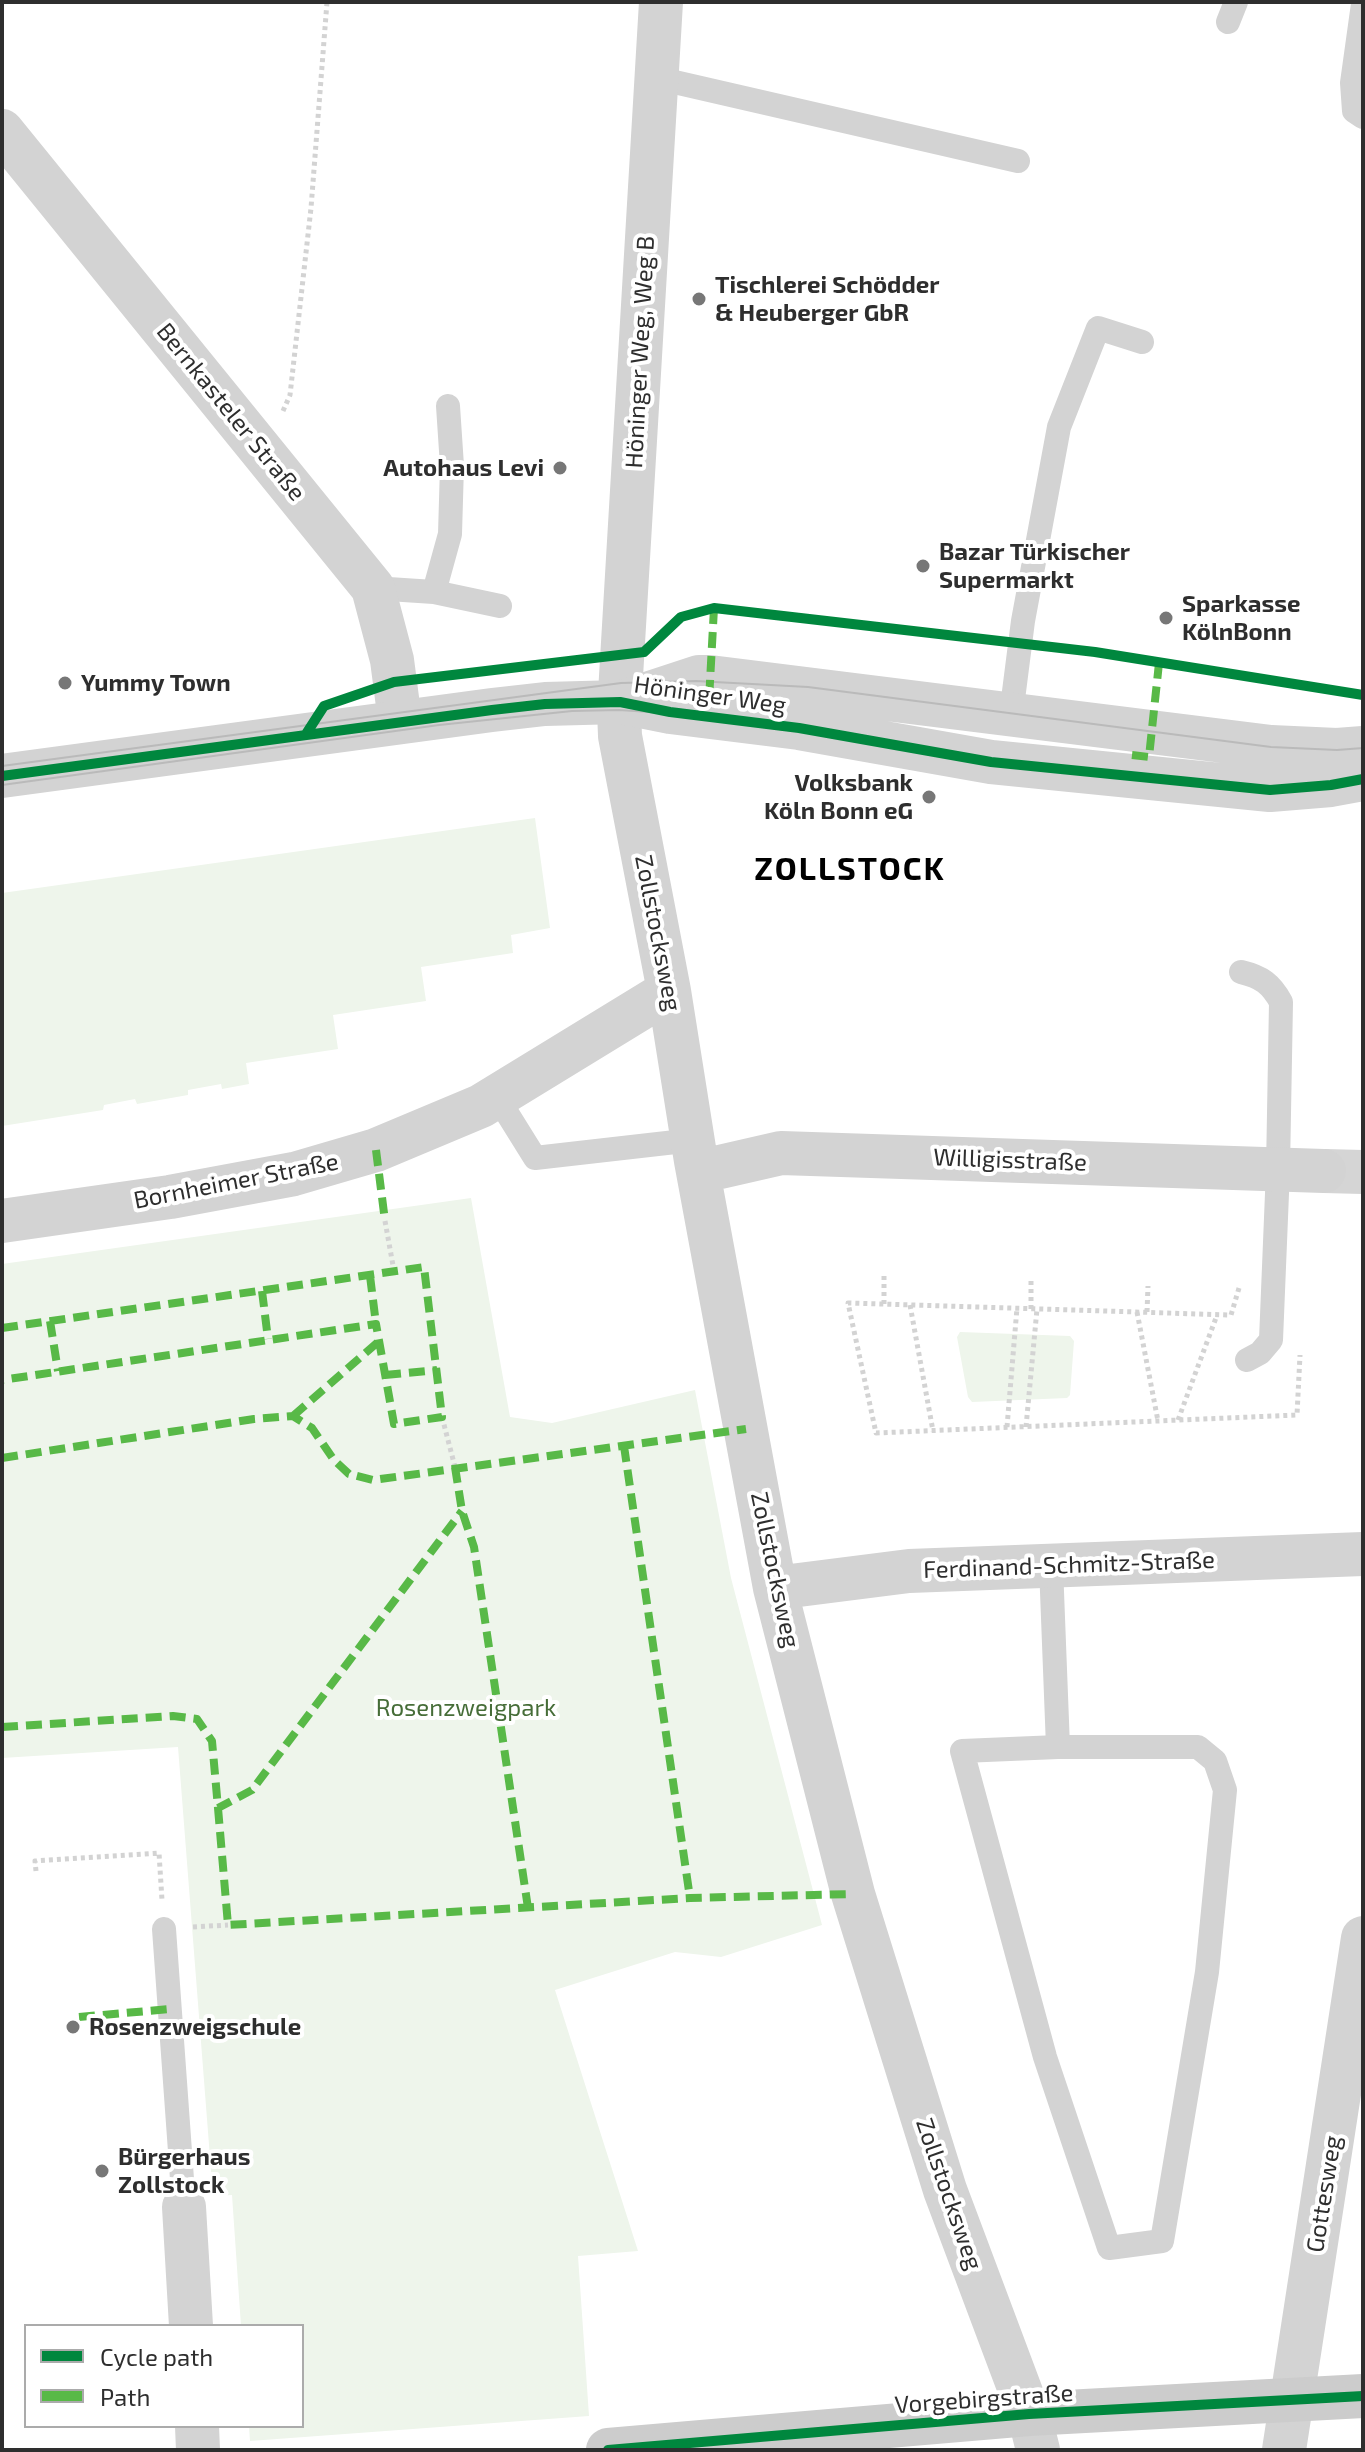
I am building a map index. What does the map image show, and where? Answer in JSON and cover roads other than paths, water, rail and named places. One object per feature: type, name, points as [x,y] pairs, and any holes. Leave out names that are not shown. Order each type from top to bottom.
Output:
[{"type":"main road","name":"Vorgebirgstraße","points":[[608,2450],[1034,2432],[1293,2400],[1363,2396]]},
{"type":"street","name":"Höninger Weg, Weg B","points":[[620,702],[661,2]]},
{"type":"street","name":"Bernkasteler Straße","points":[[2,131],[373,588],[392,660],[400,721]]},
{"type":"street","name":"Höninger Weg","points":[[620,702],[699,677],[710,677],[1271,747],[1363,748]]},
{"type":"street","name":"Höninger Weg","points":[[2,776],[400,721],[545,704],[620,702],[670,712],[799,728],[991,762],[1270,790],[1352,788]]},
{"type":"street","name":"Zollstocksweg","points":[[620,702],[620,736],[669,991],[775,1588],[853,1894],[945,2190],[1034,2432]]},
{"type":"street","name":"Bornheimer Straße","points":[[2,1221],[170,1197],[294,1174],[376,1150],[481,1106],[669,991]]},
{"type":"street","name":"Willigisstraße","points":[[696,1156],[781,1153],[1324,1171]]},
{"type":"street","name":"Ferdinand-Schmitz-Straße","points":[[775,1588],[909,1571],[1363,1554]]},
{"type":"street","name":"Gottesweg","points":[[1284,2450],[1363,1938]]},
{"type":"street","points":[[184,2207],[191,2324]]},
{"type":"street","points":[[197,2428],[198,2450]]},
{"type":"lane","points":[[1363,4],[1352,83],[1354,111],[1363,117]]},
{"type":"lane","points":[[657,78],[1018,161]]},
{"type":"lane","points":[[1011,715],[1023,621],[1059,427],[1098,328],[1142,342]]},
{"type":"lane","points":[[434,592],[450,534],[452,466],[448,406]]},
{"type":"lane","points":[[373,588],[434,592],[500,606]]},
{"type":"lane","points":[[1241,972],[1271,984],[1281,1002],[1271,1340],[1260,1353],[1247,1360]]},
{"type":"lane","points":[[497,1097],[535,1158],[696,1156]]},
{"type":"lane","points":[[1051,1566],[1058,1747]]},
{"type":"lane","points":[[1058,1747],[1198,1747],[1215,1761],[1225,1790],[1207,1972],[1162,2241],[1109,2248],[1045,2057],[962,1751],[1058,1747]]},
{"type":"lane","points":[[164,1929],[184,2207]]},
{"type":"tunnel","points":[[1324,1171],[1363,1172]]},
{"type":"tram line","points":[[2,766],[621,683],[696,681],[808,687],[1271,747],[1363,748]]},
{"type":"tram line","points":[[2,785],[439,725],[572,711],[619,710],[710,716],[799,728],[991,762],[1270,790],[1331,785],[1363,776]]},
{"type":"place","name":"Tischlerei Schödder & Heuberger GbR","points":[[699,299]]},
{"type":"place","name":"Autohaus Levi","points":[[560,468]]},
{"type":"place","name":"Bazar Türkischer Supermarkt","points":[[923,566]]},
{"type":"place","name":"Sparkasse KölnBonn","points":[[1166,618]]},
{"type":"place","name":"Yummy Town","points":[[65,683]]},
{"type":"place","name":"Volksbank Köln Bonn eG","points":[[929,797]]},
{"type":"place","name":"Rosenzweigschule","points":[[73,2027]]},
{"type":"place","name":"Bürgerhaus Zollstock","points":[[102,2171]]},
{"type":"district","name":"ZOLLSTOCK","points":[[850,869]]},
{"type":"park label","name":"Rosenzweigpark","points":[[466,1708]]}]
